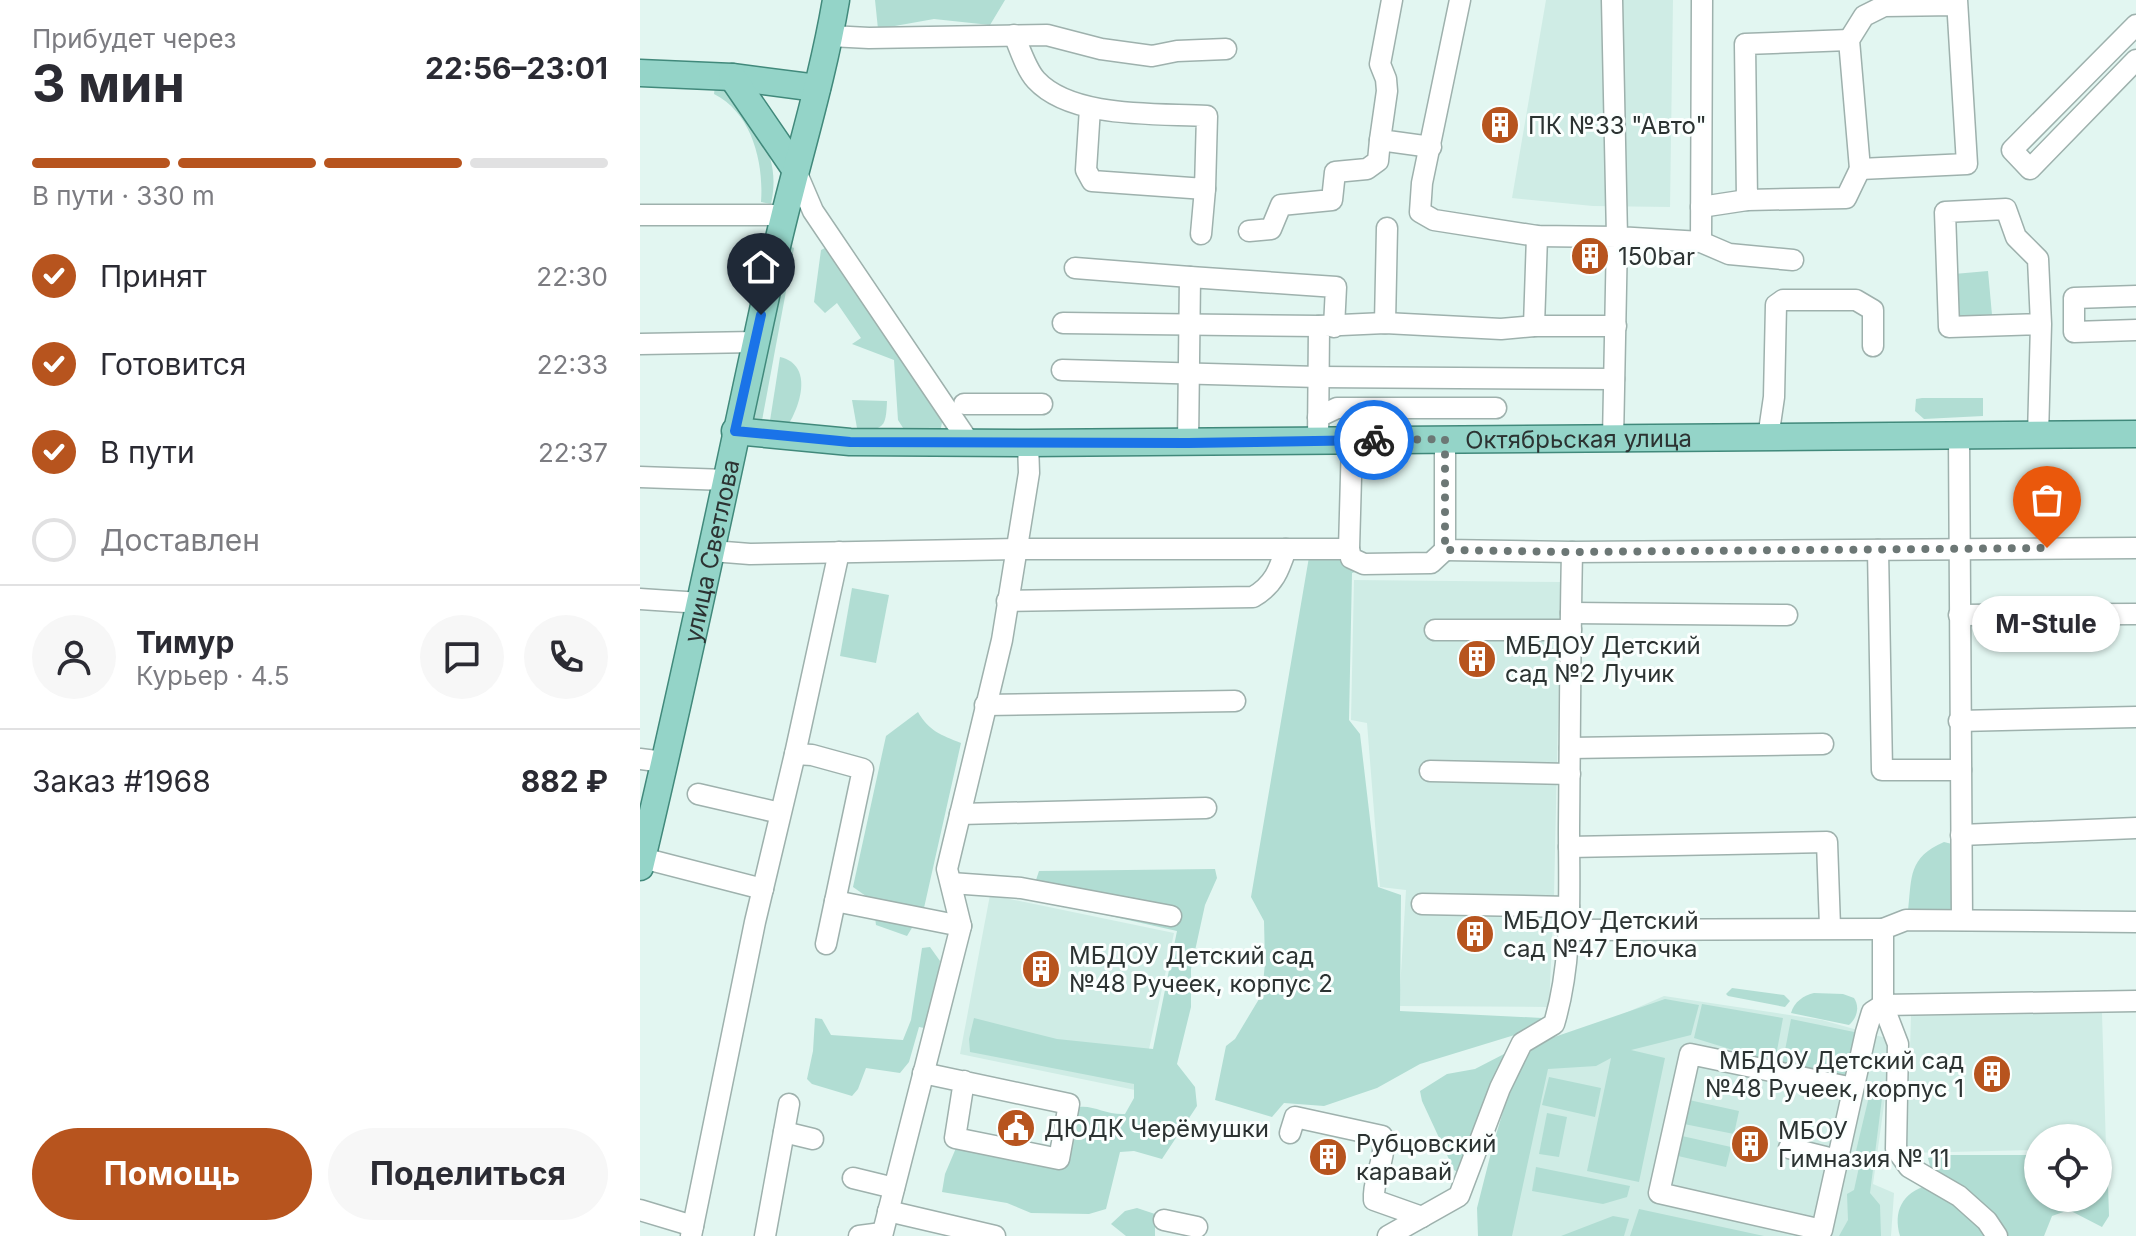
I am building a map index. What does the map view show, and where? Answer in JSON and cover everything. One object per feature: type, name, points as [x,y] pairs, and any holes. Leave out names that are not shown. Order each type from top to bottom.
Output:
[{"type":"main road","name":"улица Светлова","points":[[641,862],[652,761],[701,603],[735,431],[836,0]]},
{"type":"main road","points":[[640,73],[732,77],[817,88]]},
{"type":"main road","points":[[732,77],[795,169]]},
{"type":"main road","name":"Октябрьская улица","points":[[735,431],[850,442],[1028,443],[1188,443],[1318,429],[1352,441],[2136,434]]},
{"type":"street","points":[[1249,231],[1271,229],[1281,205],[1332,200],[1335,172],[1367,169],[1378,161],[1387,91],[1380,64],[1392,0]]},
{"type":"street","points":[[1460,0],[1422,183],[1420,212],[1434,220],[1537,236],[1701,242],[1729,254],[1793,260]]},
{"type":"street","points":[[1612,0],[1617,237],[1613,440]]},
{"type":"street","points":[[1701,242],[1702,0]]},
{"type":"street","points":[[1701,207],[1747,200],[1846,198],[1860,169],[1849,40],[1864,16],[1884,6],[1956,2],[1967,164],[1860,169]]},
{"type":"street","points":[[2136,25],[2012,150],[2030,169],[2136,60]]},
{"type":"street","points":[[1014,35],[1035,79],[1058,96],[1090,108],[1207,116],[1201,234]]},
{"type":"street","points":[[830,36],[1047,35],[1101,49],[1152,56],[1177,51],[1226,49]]},
{"type":"street","points":[[1747,200],[1745,44],[1849,40]]},
{"type":"street","points":[[1090,108],[1086,170],[1092,181],[1205,189]]},
{"type":"street","points":[[1380,140],[1431,147]]},
{"type":"street","points":[[795,169],[813,211],[969,442]]},
{"type":"street","points":[[2038,436],[2041,324],[2038,259],[2016,237],[2006,209],[1945,212],[1949,327],[2041,324]]},
{"type":"street","points":[[640,215],[784,215]]},
{"type":"street","points":[[1385,323],[1387,228]]},
{"type":"street","points":[[1534,326],[1537,236]]},
{"type":"street","points":[[1075,268],[1336,287],[1326,327],[1319,377],[1318,429]]},
{"type":"street","points":[[1188,443],[1190,277]]},
{"type":"street","points":[[2136,296],[2074,298],[2074,332],[2136,330]]},
{"type":"street","points":[[1768,438],[1774,397],[1776,305],[1783,300],[1856,300],[1873,310],[1873,346]]},
{"type":"street","points":[[1063,323],[1326,327],[1385,323],[1501,329],[1616,326]]},
{"type":"street","points":[[640,344],[756,342]]},
{"type":"street","points":[[1062,370],[1319,377],[1614,379]]},
{"type":"street","points":[[964,404],[1042,404]]},
{"type":"street","points":[[1318,429],[1337,408],[1496,408]]},
{"type":"street","points":[[1959,436],[1962,920]]},
{"type":"street","points":[[1445,439],[1445,550]]},
{"type":"street","points":[[1352,441],[1349,549],[1351,558],[1364,564],[1431,563],[1445,550],[2136,548]]},
{"type":"street","points":[[859,1236],[882,1235],[961,926],[947,869],[1002,640],[1029,473],[1028,443]]},
{"type":"street","points":[[640,477],[726,480]]},
{"type":"street","points":[[712,551],[750,554],[1018,549],[1349,549]]},
{"type":"street","points":[[1007,601],[1253,597],[1266,590],[1276,577],[1286,549]]},
{"type":"street","points":[[1878,550],[1882,770],[1961,770]]},
{"type":"street","points":[[640,1210],[692,1231],[763,889],[839,552]]},
{"type":"street","points":[[1388,1236],[1459,1196],[1500,1088],[1522,1043],[1554,1024],[1564,978],[1569,907],[1572,552]]},
{"type":"street","points":[[640,599],[701,603]]},
{"type":"street","points":[[1959,615],[2136,614]]},
{"type":"street","points":[[1435,630],[1787,615]]},
{"type":"street","points":[[985,705],[1235,701]]},
{"type":"street","points":[[1959,721],[2136,717]]},
{"type":"street","points":[[1570,748],[1823,744]]},
{"type":"street","points":[[795,754],[812,755],[863,769],[826,944]]},
{"type":"street","points":[[1430,771],[1570,774]]},
{"type":"street","points":[[698,794],[780,813]]},
{"type":"street","points":[[960,814],[1206,808]]},
{"type":"street","points":[[1961,835],[2136,828]]},
{"type":"street","points":[[1569,847],[1827,842],[1830,927]]},
{"type":"street","points":[[641,862],[763,889]]},
{"type":"street","points":[[951,883],[1021,888],[1171,916]]},
{"type":"street","points":[[835,901],[961,926]]},
{"type":"street","points":[[1422,904],[1569,907]]},
{"type":"street","points":[[1568,930],[1883,929],[1906,920],[2136,922]]},
{"type":"street","points":[[1883,929],[1883,1005],[1898,1044],[1896,1149],[1909,1167],[1959,1196],[1987,1221],[1997,1236]]},
{"type":"street","points":[[1853,1088],[1690,1054],[1659,1193],[1822,1230],[1872,1012],[1883,1005],[2136,1001]]},
{"type":"street","points":[[923,1073],[964,1081],[1069,1104],[1059,1159],[955,1138],[964,1081]]},
{"type":"street","points":[[765,1236],[789,1104]]},
{"type":"street","points":[[1290,1133],[1295,1117],[1382,1136],[1385,1146],[1373,1188],[1374,1200],[1422,1217]]},
{"type":"street","points":[[784,1132],[813,1139]]},
{"type":"street","points":[[1789,1148],[1837,1160]]},
{"type":"street","points":[[853,1178],[894,1188]]},
{"type":"street","points":[[888,1211],[995,1236]]},
{"type":"street","points":[[1164,1220],[1197,1227]]},
{"type":"shaded area","points":[[875,0],[1005,0],[990,25],[934,19],[878,29]]},
{"type":"shaded area","points":[[1546,0],[1673,0],[1670,207],[1593,206],[1512,198]]},
{"type":"shaded area","points":[[715,86],[728,89],[764,142],[773,170],[771,204],[761,202],[760,171],[753,140],[738,113],[714,94]]},
{"type":"shaded area","points":[[786,245],[794,248],[761,426],[752,419]]},
{"type":"shaded area","points":[[831,245],[943,417],[940,433],[905,431],[898,420],[894,360],[852,344],[861,338],[837,303],[825,313],[814,302],[821,250]]},
{"type":"shaded area","points":[[1988,271],[1992,315],[1958,318],[1954,274]]},
{"type":"shaded area","points":[[780,357],[797,368],[800,396],[788,425],[769,427]]},
{"type":"shaded area","points":[[1983,398],[1983,416],[1924,419],[1915,411],[1916,399]]},
{"type":"shaded area","points":[[852,400],[887,401],[886,417],[881,426],[857,428]]},
{"type":"shaded area","points":[[1309,557],[1342,560],[1358,571],[1352,573],[1349,720],[1360,734],[1378,887],[1401,895],[1400,1011],[1542,1018],[1544,1026],[1420,1064],[1377,1088],[1324,1106],[1284,1103],[1272,1117],[1215,1100],[1226,1046],[1235,1039],[1262,994],[1264,921],[1251,897]]},
{"type":"shaded area","points":[[1354,580],[1561,582],[1549,1007],[1399,1006],[1406,890],[1380,887],[1367,723],[1351,720]]},
{"type":"shaded area","points":[[852,588],[889,595],[876,663],[840,656]]},
{"type":"shaded area","points":[[918,712],[936,732],[961,743],[924,908],[907,936],[876,925],[873,901],[853,887],[886,736]]},
{"type":"shaded area","points":[[1944,842],[1956,845],[1956,915],[1908,911],[1914,869],[1924,855]]},
{"type":"shaded area","points":[[1215,869],[1217,878],[1205,905],[1191,969],[1191,1007],[1177,1064],[1195,1087],[1197,1106],[1162,1159],[1134,1151],[1120,1152],[1106,1209],[1089,1214],[1031,1213],[1007,1203],[942,1192],[945,1174],[956,1148],[1063,1169],[1079,1107],[1125,1114],[1134,1098],[1134,1084],[970,1052],[969,1039],[974,1018],[1057,1039],[1153,1049],[1177,931],[1030,898],[1039,871]]},
{"type":"shaded area","points":[[990,895],[1174,933],[1140,1091],[960,1054]]},
{"type":"shaded area","points":[[930,947],[940,961],[930,1029],[919,1027],[909,1062],[900,1073],[866,1068],[852,1096],[812,1084],[807,1079],[815,1018],[822,1019],[831,1035],[903,1040],[911,1020],[922,948]]},
{"type":"shaded area","points":[[1732,988],[1784,995],[1790,1001],[1785,1007],[1728,996],[1726,994]]},
{"type":"shaded area","points":[[1814,993],[1843,994],[1854,998],[1857,1012],[1854,1019],[1849,1025],[1791,1013],[1800,1000]]},
{"type":"shaded area","points":[[1664,996],[1822,1020],[1893,1040],[1873,1184],[1894,1193],[1891,1236],[1491,1236],[1530,1055]]},
{"type":"shaded area","points":[[1665,999],[1699,1005],[1691,1035],[1631,1050],[1665,1058],[1639,1182],[1587,1171],[1611,1058],[1596,1066],[1548,1069],[1512,1236],[1478,1236],[1477,1208],[1493,1145],[1516,1068],[1534,1044]]},
{"type":"shaded area","points":[[1702,1004],[1783,1018],[1776,1056],[1770,1056],[1769,1061],[1694,1038]]},
{"type":"shaded area","points":[[2102,1013],[2105,1124],[2024,1124],[2024,1150],[1907,1153],[1911,1016]]},
{"type":"shaded area","points":[[1791,1019],[1859,1033],[1850,1072],[1845,1078],[1782,1066]]},
{"type":"shaded area","points":[[1504,1054],[1508,1060],[1459,1173],[1454,1170],[1420,1091],[1447,1074],[1475,1069]]},
{"type":"shaded area","points":[[1549,1077],[1601,1088],[1595,1117],[1542,1105]]},
{"type":"shaded area","points":[[1871,1088],[1883,1090],[1870,1193],[1880,1205],[1881,1236],[1839,1236],[1848,1220],[1847,1194],[1854,1190],[1861,1158],[1856,1151]]},
{"type":"shaded area","points":[[1689,1100],[1739,1111],[1734,1134],[1684,1124]]},
{"type":"shaded area","points":[[1547,1113],[1567,1117],[1559,1157],[1539,1154]]},
{"type":"shaded area","points":[[1682,1136],[1731,1147],[1726,1167],[1678,1156]]},
{"type":"shaded area","points":[[1943,1155],[2024,1155],[2024,1212],[2063,1212],[2052,1216],[2044,1236],[2003,1236],[1930,1166],[1928,1158]]},
{"type":"shaded area","points":[[1536,1167],[1630,1186],[1627,1197],[1603,1204],[1532,1191]]},
{"type":"shaded area","points":[[1928,1185],[1969,1213],[1984,1236],[1900,1236],[1898,1219],[1902,1204],[1912,1193]]},
{"type":"shaded area","points":[[1137,1208],[1155,1214],[1155,1236],[1126,1236],[1111,1224],[1125,1211]]},
{"type":"shaded area","points":[[1639,1209],[1764,1236],[1630,1236]]},
{"type":"shaded area","points":[[2073,1212],[2109,1212],[2102,1227]]},
{"type":"shaded area","points":[[1613,1216],[1629,1219],[1624,1236],[1561,1236]]},
{"type":"way so far","points":[[1374,440],[1445,439],[1445,550],[1572,552],[2047,548]]},
{"type":"place","name":"ПК №33 \"Авто\"","points":[[1500,125]]},
{"type":"place","name":"150bar","points":[[1590,256]]},
{"type":"place","name":"M-Stule","points":[[2047,548]]},
{"type":"place","name":"МБДОУ Детский сад №2 Лучик","points":[[1477,659]]},
{"type":"place","name":"МБДОУ Детский сад №47 Елочка","points":[[1475,934]]},
{"type":"place","name":"МБДОУ Детский сад №48 Ручеек, корпус 2","points":[[1041,969]]},
{"type":"place","name":"МБДОУ Детский сад №48 Ручеек, корпус 1","points":[[1992,1074]]},
{"type":"place","name":"ДЮДК Черёмушки","points":[[1016,1128]]},
{"type":"place","name":"МБОУ Гимназия № 11","points":[[1750,1144]]},
{"type":"place","name":"Рубцовский каравай","points":[[1328,1157]]},
{"type":"route","points":[[761,315],[735,431],[850,442],[1374,440]]}]
